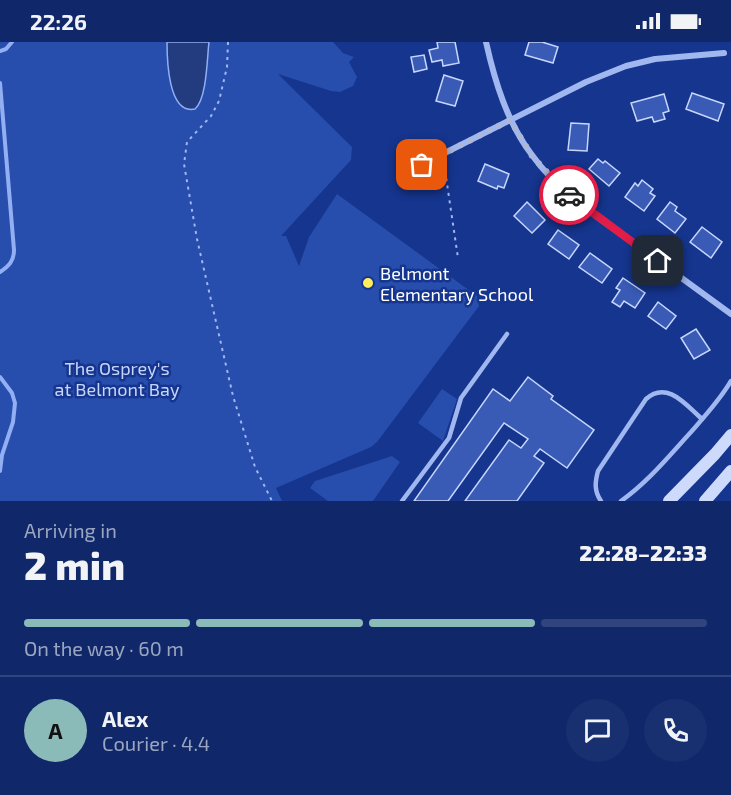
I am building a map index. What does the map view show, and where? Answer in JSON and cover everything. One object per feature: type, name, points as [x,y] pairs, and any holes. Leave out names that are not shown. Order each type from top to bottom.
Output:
[{"type":"street","points":[[486,42],[497,85],[510,120],[532,156],[548,175],[571,197],[731,314]]},
{"type":"street","points":[[422,165],[586,82],[626,66],[655,59],[724,53]]},
{"type":"street","points":[[669,501],[731,435]]},
{"type":"street","points":[[705,501],[731,471]]},
{"type":"lane","points":[[402,501],[448,438],[461,398],[507,334]]},
{"type":"lane","points":[[621,501],[657,469],[724,393],[731,381]]},
{"type":"lane","points":[[601,501],[595,481],[598,471],[646,399],[653,393],[659,391],[670,394],[686,404],[702,419]]},
{"type":"path","points":[[228,42],[227,67],[219,101],[211,116],[187,142],[184,164],[197,239],[233,396],[255,467],[272,501]]},
{"type":"path","points":[[437,157],[446,177],[458,258]]},
{"type":"green space","name":"The Osprey's at Belmont Bay","points":[[0,42],[333,42],[343,53],[354,57],[349,62],[357,77],[353,86],[340,92],[278,74],[352,147],[351,160],[281,236],[286,236],[299,266],[309,237],[337,194],[477,296],[479,306],[377,442],[371,447],[276,488],[282,501],[0,501]]},
{"type":"green space","points":[[442,389],[457,399],[443,441],[418,423]]},
{"type":"green space","points":[[392,456],[400,462],[373,501],[328,501],[310,488],[315,481]]},
{"type":"shaded area","points":[[167,42],[209,42],[204,88],[195,109],[186,109],[174,95],[169,72]]},
{"type":"building","points":[[437,42],[455,42],[459,63],[443,66],[442,60],[432,62],[429,50],[438,48]]},
{"type":"building","points":[[529,42],[542,42],[558,47],[553,63],[525,55]]},
{"type":"building","points":[[424,55],[427,69],[414,72],[411,57]]},
{"type":"building","points":[[444,75],[463,81],[455,106],[436,101]]},
{"type":"building","points":[[692,93],[724,104],[718,121],[686,109]]},
{"type":"building","points":[[664,94],[669,111],[663,113],[665,119],[654,122],[652,117],[637,121],[631,103]]},
{"type":"building","points":[[571,123],[589,124],[587,151],[568,150]]},
{"type":"building","points":[[598,159],[603,163],[605,161],[620,173],[609,186],[589,169]]},
{"type":"building","points":[[485,164],[509,174],[504,188],[498,186],[497,189],[478,181]]},
{"type":"building","points":[[642,180],[653,189],[650,193],[655,196],[644,211],[625,197],[635,183],[638,186]]},
{"type":"building","points":[[527,202],[545,220],[532,233],[514,216]]},
{"type":"building","points":[[670,202],[677,207],[675,211],[686,219],[675,233],[657,219]]},
{"type":"building","points":[[702,227],[722,242],[711,258],[690,242]]},
{"type":"building","points":[[558,230],[579,245],[569,259],[548,244]]},
{"type":"building","points":[[590,253],[612,269],[602,283],[579,267]]},
{"type":"building","points":[[623,278],[645,293],[635,308],[624,301],[620,307],[612,302],[620,290],[616,288]]},
{"type":"building","points":[[658,302],[676,316],[666,329],[648,316]]},
{"type":"building","points":[[696,329],[710,350],[694,359],[681,338]]},
{"type":"building","points":[[528,377],[553,396],[551,399],[594,430],[567,468],[540,449],[534,456],[544,463],[517,501],[465,501],[509,440],[521,448],[528,439],[504,423],[448,501],[414,501],[493,389],[510,401]]},
{"type":"waterway","points":[[0,51],[6,49],[12,42]]},
{"type":"waterway","points":[[0,83],[14,250],[10,263],[0,272]]},
{"type":"waterway","points":[[0,377],[12,393],[15,403],[13,422],[2,455],[0,471]]},
{"type":"way so far","points":[[422,165],[510,120],[532,156],[569,195]]},
{"type":"place","name":"Belmont Elementary School","points":[[368,283]]},
{"type":"route","points":[[569,195],[658,261]]}]
